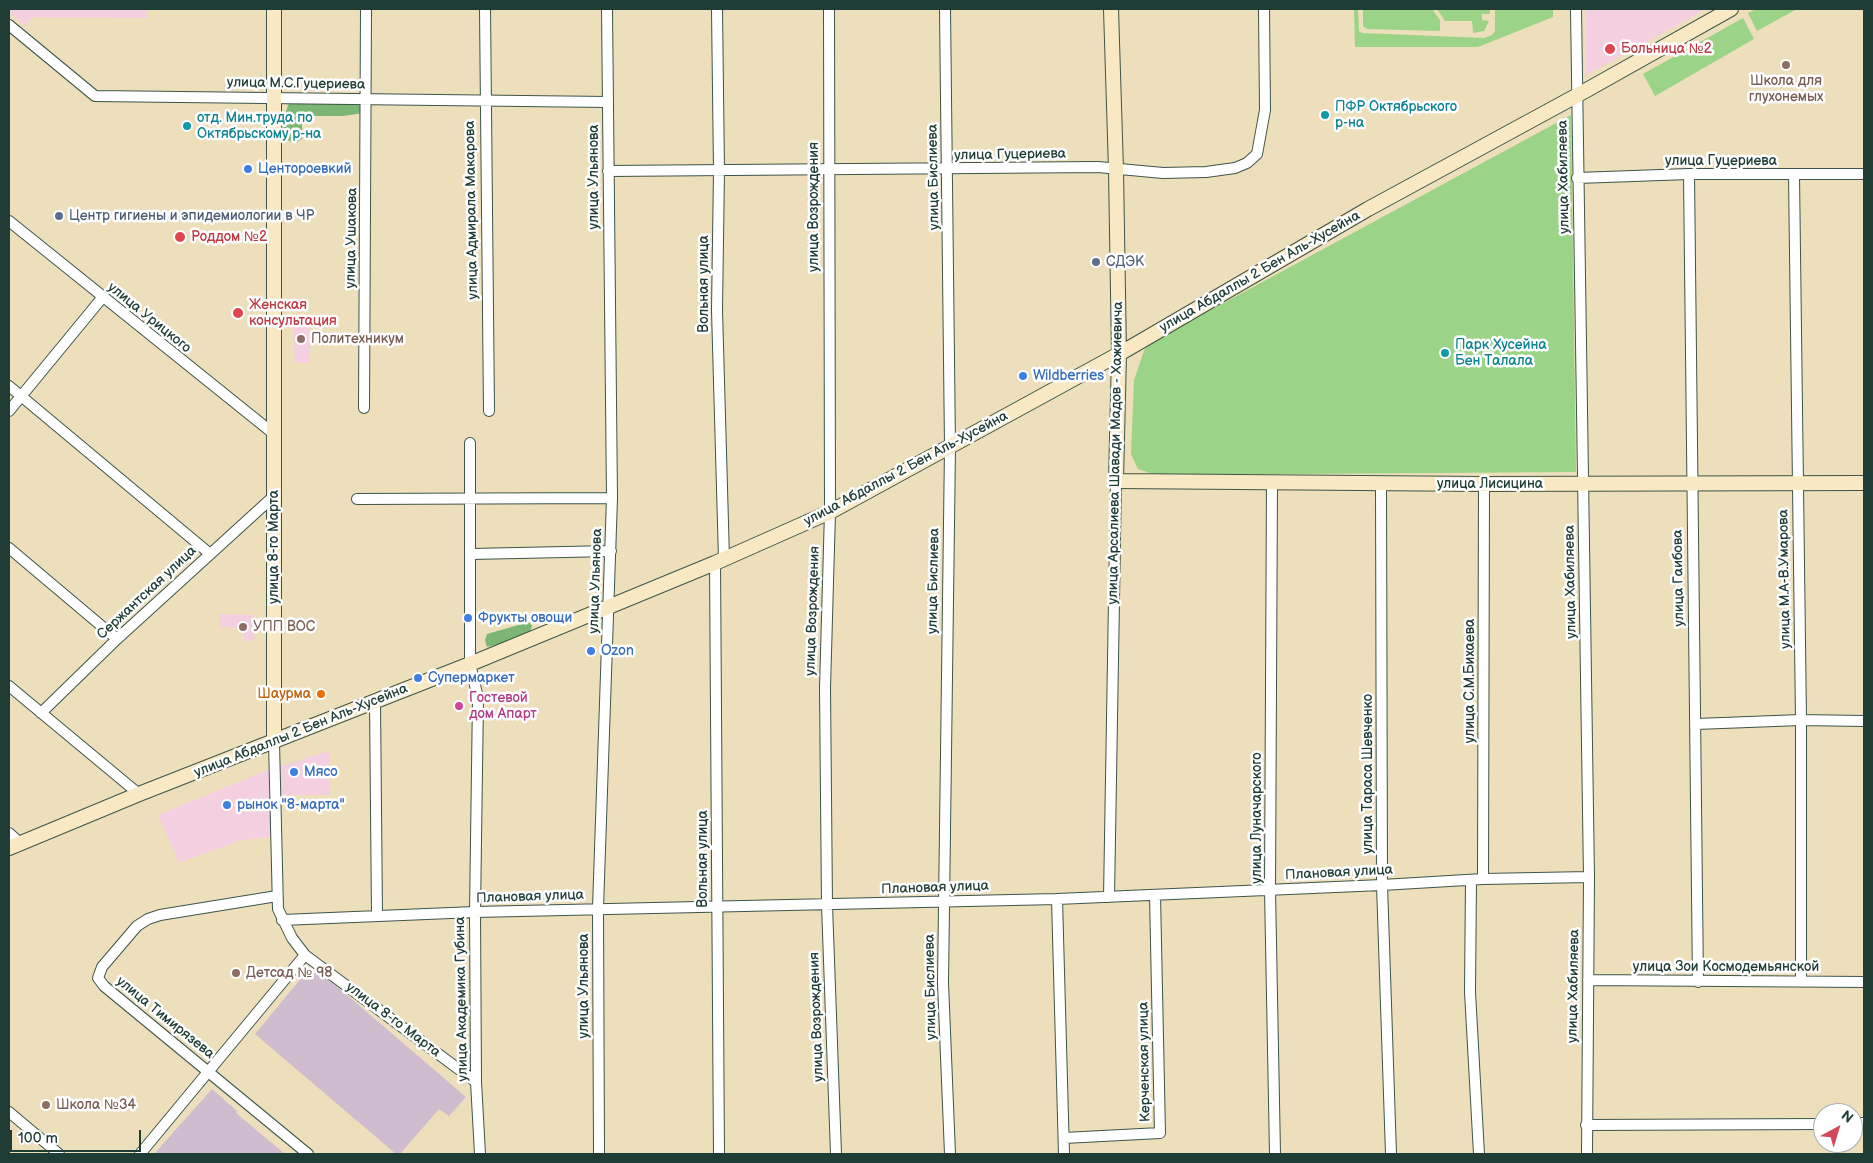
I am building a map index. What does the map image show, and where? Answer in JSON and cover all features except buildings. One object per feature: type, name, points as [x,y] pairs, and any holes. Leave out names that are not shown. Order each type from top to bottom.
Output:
[{"type":"street","name":"улица 8-го Марта","points":[[274,9],[274,742],[277,896],[282,920],[305,955],[476,1082]]},
{"type":"street","name":"улица Ушакова","points":[[364,408],[366,9]]},
{"type":"street","name":"улица Адмирала Макарова","points":[[485,9],[489,411]]},
{"type":"street","name":"улица Ульянова","points":[[599,1154],[598,908],[612,498],[607,9]]},
{"type":"street","name":"Вольная улица","points":[[718,9],[719,171],[717,310],[719,561],[717,908],[719,1154]]},
{"type":"street","name":"улица Возрождения","points":[[829,9],[830,512],[824,688],[827,905],[836,1154]]},
{"type":"street","name":"улица Бислиева","points":[[945,9],[950,447],[943,983],[950,1154]]},
{"type":"street","name":"улица Арсалиева Шавади Мадов - Хажиевича","points":[[1108,896],[1119,354],[1111,9]]},
{"type":"street","name":"улица Гуцериева","points":[[608,171],[1098,167],[1163,173],[1206,172],[1235,168],[1247,163],[1258,154],[1265,110],[1264,9]]},
{"type":"street","name":"улица Хабиляева","points":[[1576,9],[1577,178],[1589,877],[1587,1154]]},
{"type":"street","name":"улица Абдаллы 2 Бен Аль-Хусейна","points":[[15,846],[139,794],[470,664],[719,561],[830,512],[1119,354],[1368,209],[1731,9]]},
{"type":"street","name":"улица М.С.Гуцериева","points":[[9,25],[95,96],[608,102]]},
{"type":"street","name":"улица Гуцериева","points":[[1577,178],[1689,174],[1864,174]]},
{"type":"street","name":"улица Гаибова","points":[[1689,174],[1698,982]]},
{"type":"street","name":"улица М.А-В.Умарова","points":[[1794,175],[1801,720],[1801,982]]},
{"type":"street","name":"улица Урицкого","points":[[9,221],[102,298],[274,434]]},
{"type":"street","points":[[9,411],[102,298]]},
{"type":"street","points":[[9,386],[209,553]]},
{"type":"street","points":[[470,443],[470,664]]},
{"type":"street","name":"улица Лисицина","points":[[1116,481],[1484,484],[1864,483]]},
{"type":"street","name":"улица Луначарского","points":[[1272,482],[1270,890],[1275,1154]]},
{"type":"street","name":"улица Тараса Шевченко","points":[[1380,483],[1382,886],[1391,1154]]},
{"type":"street","name":"улица С.М.Бихаева","points":[[1483,879],[1484,484]]},
{"type":"street","name":"Сержантская улица","points":[[41,713],[117,638],[274,496]]},
{"type":"street","points":[[357,499],[612,498]]},
{"type":"street","points":[[9,548],[117,638]]},
{"type":"street","points":[[471,554],[611,552]]},
{"type":"street","name":"улица Академика Губина","points":[[470,664],[478,698],[474,912],[476,1082],[480,1154]]},
{"type":"street","points":[[9,686],[139,794]]},
{"type":"street","points":[[375,702],[377,915]]},
{"type":"street","points":[[1696,724],[1801,720],[1864,721]]},
{"type":"street","points":[[9,833],[15,846]]},
{"type":"street","name":"Плановая улица","points":[[282,920],[598,908],[717,908],[1057,899],[1382,886],[1483,879],[1589,877]]},
{"type":"street","points":[[1471,880],[1470,992],[1479,1154]]},
{"type":"street","name":"Керченская улица","points":[[1064,1138],[1160,1133],[1155,894]]},
{"type":"street","name":"улица Тимирязева","points":[[277,896],[160,915],[148,919],[137,926],[102,967],[98,978],[104,986],[308,1154]]},
{"type":"street","points":[[1057,899],[1064,1154]]},
{"type":"street","points":[[140,1154],[210,1073],[305,955]]},
{"type":"street","name":"улица Зои Космодемьянской","points":[[1588,980],[1864,982]]},
{"type":"street","points":[[9,1112],[59,1154]]},
{"type":"street","points":[[1586,1125],[1813,1124]]},
{"type":"shaded area","points":[[9,9],[148,9],[148,18],[32,17],[25,26],[9,12]]},
{"type":"shaded area","name":"Больница №2","points":[[1586,9],[1706,9],[1585,76]]},
{"type":"shaded area","name":"Политехникум","points":[[308,315],[310,363],[295,363],[293,316]]},
{"type":"shaded area","name":"УПП ВОС","points":[[219,614],[254,615],[254,641],[244,641],[244,628],[219,627]]},
{"type":"shaded area","name":"рынок \"8-марта\"","points":[[329,751],[330,795],[272,795],[271,837],[241,840],[179,863],[158,815],[263,772]]},
{"type":"shaded area","points":[[312,965],[466,1097],[449,1116],[439,1109],[400,1154],[396,1154],[255,1034]]},
{"type":"shaded area","points":[[212,1089],[237,1111],[236,1113],[285,1154],[154,1154]]},
{"type":"green space","points":[[1354,9],[1358,9],[1359,31],[1362,33],[1484,38],[1492,35],[1495,31],[1495,9],[1553,9],[1553,17],[1478,47],[1355,47]]},
{"type":"green space","points":[[1363,9],[1432,9],[1440,20],[1440,31],[1367,29],[1363,26]]},
{"type":"green space","points":[[1437,9],[1490,9],[1490,14],[1482,14],[1482,20],[1489,21],[1484,31],[1473,33],[1472,21],[1445,21]]},
{"type":"green space","points":[[1756,9],[1797,9],[1757,31],[1748,13]]},
{"type":"green space","points":[[1743,18],[1754,39],[1655,96],[1643,74]]},
{"type":"green space","points":[[346,101],[362,104],[364,113],[343,116],[302,116],[302,139],[295,143],[285,139],[281,130],[288,105],[292,102]]},
{"type":"green space","points":[[1571,115],[1576,472],[1156,475],[1138,469],[1131,454],[1134,380],[1146,345]]},
{"type":"green space","points":[[529,622],[532,626],[530,633],[512,642],[487,647],[485,640],[487,634]]},
{"type":"place","name":"Больница №2","points":[[1610,49]]},
{"type":"place","name":"Школа для глухонемых","points":[[1786,65]]},
{"type":"place","name":"ПФР Октябрьского р-на","points":[[1325,115]]},
{"type":"place","name":"отд. Мин.труда по Октябрьскому р-на","points":[[187,126]]},
{"type":"place","name":"Центороевкий","points":[[248,169]]},
{"type":"place","name":"Центр гигиены и эпидемиологии в ЧР","points":[[59,216]]},
{"type":"place","name":"Роддом №2","points":[[180,237]]},
{"type":"place","name":"СДЭК","points":[[1096,262]]},
{"type":"place","name":"Женская консультация","points":[[238,313]]},
{"type":"place","name":"Политехникум","points":[[301,339]]},
{"type":"place","name":"Парк Хусейна Бен Талала","points":[[1445,353]]},
{"type":"place","name":"Wildberries","points":[[1023,376]]},
{"type":"place","name":"Фрукты овощи","points":[[468,618]]},
{"type":"place","name":"УПП ВОС","points":[[243,627]]},
{"type":"place","name":"Ozon","points":[[591,651]]},
{"type":"place","name":"Супермаркет","points":[[418,678]]},
{"type":"place","name":"Шаурма","points":[[321,694]]},
{"type":"place","name":"Гостевой дом Апарт","points":[[459,706]]},
{"type":"place","name":"Мясо","points":[[294,772]]},
{"type":"place","name":"рынок \"8-марта\"","points":[[227,805]]},
{"type":"place","name":"Детсад № 98","points":[[236,973]]},
{"type":"place","name":"Школа №34","points":[[46,1105]]}]
